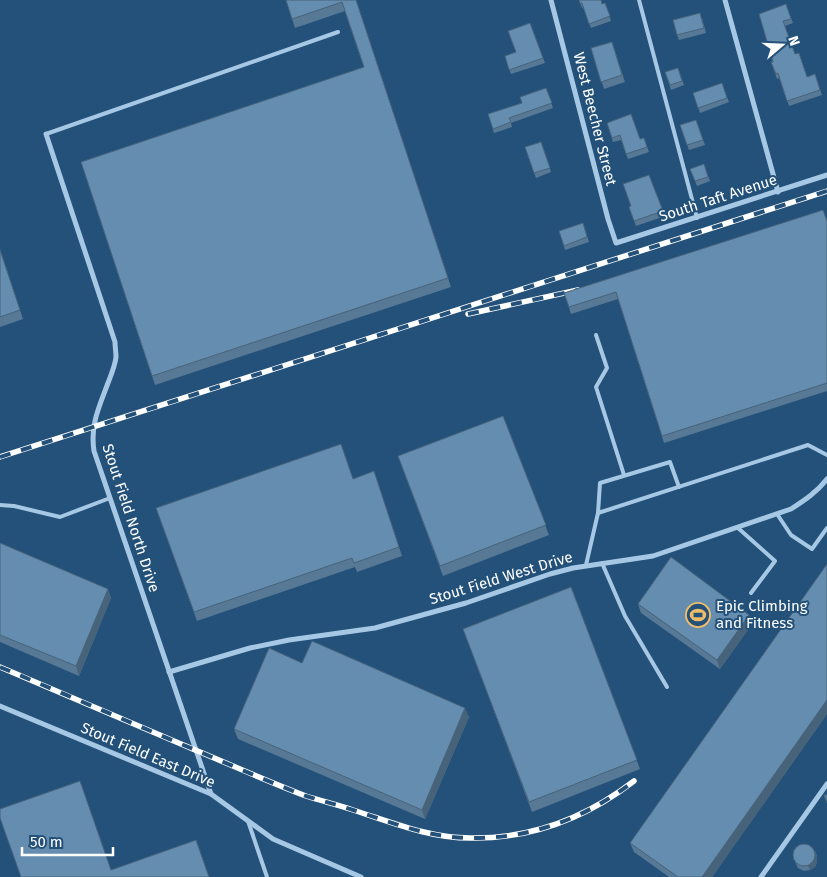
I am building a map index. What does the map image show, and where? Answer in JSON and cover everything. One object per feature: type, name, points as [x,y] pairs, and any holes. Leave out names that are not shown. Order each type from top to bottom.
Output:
[{"type":"street","name":"West Beecher Street","points":[[551,0],[616,244]]},
{"type":"street","points":[[725,0],[778,192]]},
{"type":"street","name":"Stout Field North Drive","points":[[46,134],[115,342],[116,359],[96,415],[92,436],[94,451],[211,794]]},
{"type":"street","name":"South Taft Avenue","points":[[616,244],[827,175]]},
{"type":"street","name":"Stout Field West Drive","points":[[169,672],[250,648],[289,640],[375,628],[446,609],[550,574],[586,565],[653,556],[778,514],[805,501],[818,490],[827,478]]},
{"type":"street","name":"Stout Field East Drive","points":[[0,706],[211,794],[273,840],[361,877]]},
{"type":"street","points":[[761,877],[827,784]]},
{"type":"lane","points":[[639,0],[696,218]]},
{"type":"lane","points":[[46,134],[338,32]]},
{"type":"lane","points":[[596,335],[607,368],[596,387],[624,475]]},
{"type":"lane","points":[[598,513],[808,445],[827,455]]},
{"type":"lane","points":[[586,565],[598,513],[600,483],[670,462],[679,487]]},
{"type":"lane","points":[[0,505],[14,506],[60,517],[110,498]]},
{"type":"lane","points":[[778,514],[791,535],[812,549],[827,528]]},
{"type":"lane","points":[[738,528],[775,561],[751,593]]},
{"type":"lane","points":[[602,563],[625,616],[667,687]]},
{"type":"lane","points":[[248,821],[267,877]]},
{"type":"building","points":[[286,0],[356,0],[448,278],[152,376],[81,162],[364,67],[342,2],[292,19]]},
{"type":"building","points":[[579,0],[601,0],[602,4],[605,3],[610,16],[589,24],[582,3]]},
{"type":"building","points":[[786,4],[791,19],[783,21],[795,54],[799,53],[807,77],[815,74],[820,90],[787,101],[778,73],[776,74],[771,62],[773,62],[759,14]]},
{"type":"building","points":[[700,13],[704,28],[677,35],[673,20]]},
{"type":"building","points":[[530,23],[543,58],[509,70],[505,56],[516,52],[508,31]]},
{"type":"building","points":[[612,42],[622,75],[601,82],[591,48]]},
{"type":"building","points":[[678,68],[682,81],[670,85],[665,72]]},
{"type":"building","points":[[722,83],[727,98],[698,108],[693,93]]},
{"type":"building","points":[[546,88],[552,103],[509,118],[511,122],[493,129],[488,114],[522,103],[520,97]]},
{"type":"building","points":[[631,114],[640,139],[644,138],[647,147],[626,154],[620,135],[612,138],[607,123]]},
{"type":"building","points":[[696,120],[703,140],[687,145],[680,125]]},
{"type":"building","points":[[541,142],[550,168],[534,173],[525,147]]},
{"type":"building","points":[[704,164],[708,177],[695,181],[690,169]]},
{"type":"building","points":[[649,175],[663,211],[634,221],[623,184]]},
{"type":"building","points":[[823,210],[827,221],[827,383],[662,436],[616,292],[569,307],[564,293]]},
{"type":"building","points":[[583,223],[587,237],[564,246],[559,231]]},
{"type":"building","points":[[0,250],[20,310],[0,317]]},
{"type":"building","points":[[503,416],[546,525],[440,566],[398,456]]},
{"type":"building","points":[[341,444],[353,479],[374,471],[399,547],[354,563],[352,558],[194,612],[156,508]]},
{"type":"building","points":[[0,543],[108,589],[76,666],[0,635]]},
{"type":"building","name":"Epic Climbing and Fitness","points":[[671,557],[749,615],[717,660],[638,604]]},
{"type":"building","points":[[827,564],[827,700],[702,877],[678,877],[630,843]]},
{"type":"building","points":[[571,587],[637,760],[529,802],[463,629]]},
{"type":"building","points":[[312,641],[465,708],[422,810],[234,729],[269,648],[302,663]]},
{"type":"building","points":[[80,781],[111,870],[196,840],[209,877],[21,877],[0,818],[0,809]]},
{"type":"building","points":[[804,844],[812,847],[815,855],[812,863],[804,866],[796,863],[793,855],[796,847]]},
{"type":"railway","points":[[0,457],[827,191]]},
{"type":"railway","points":[[468,314],[578,290]]},
{"type":"railway","points":[[0,667],[306,796],[410,828],[440,835],[470,838],[493,837],[515,835],[536,830],[577,816],[597,806],[634,781]]},
{"type":"place","name":"Epic Climbing and Fitness","points":[[698,615]]}]
